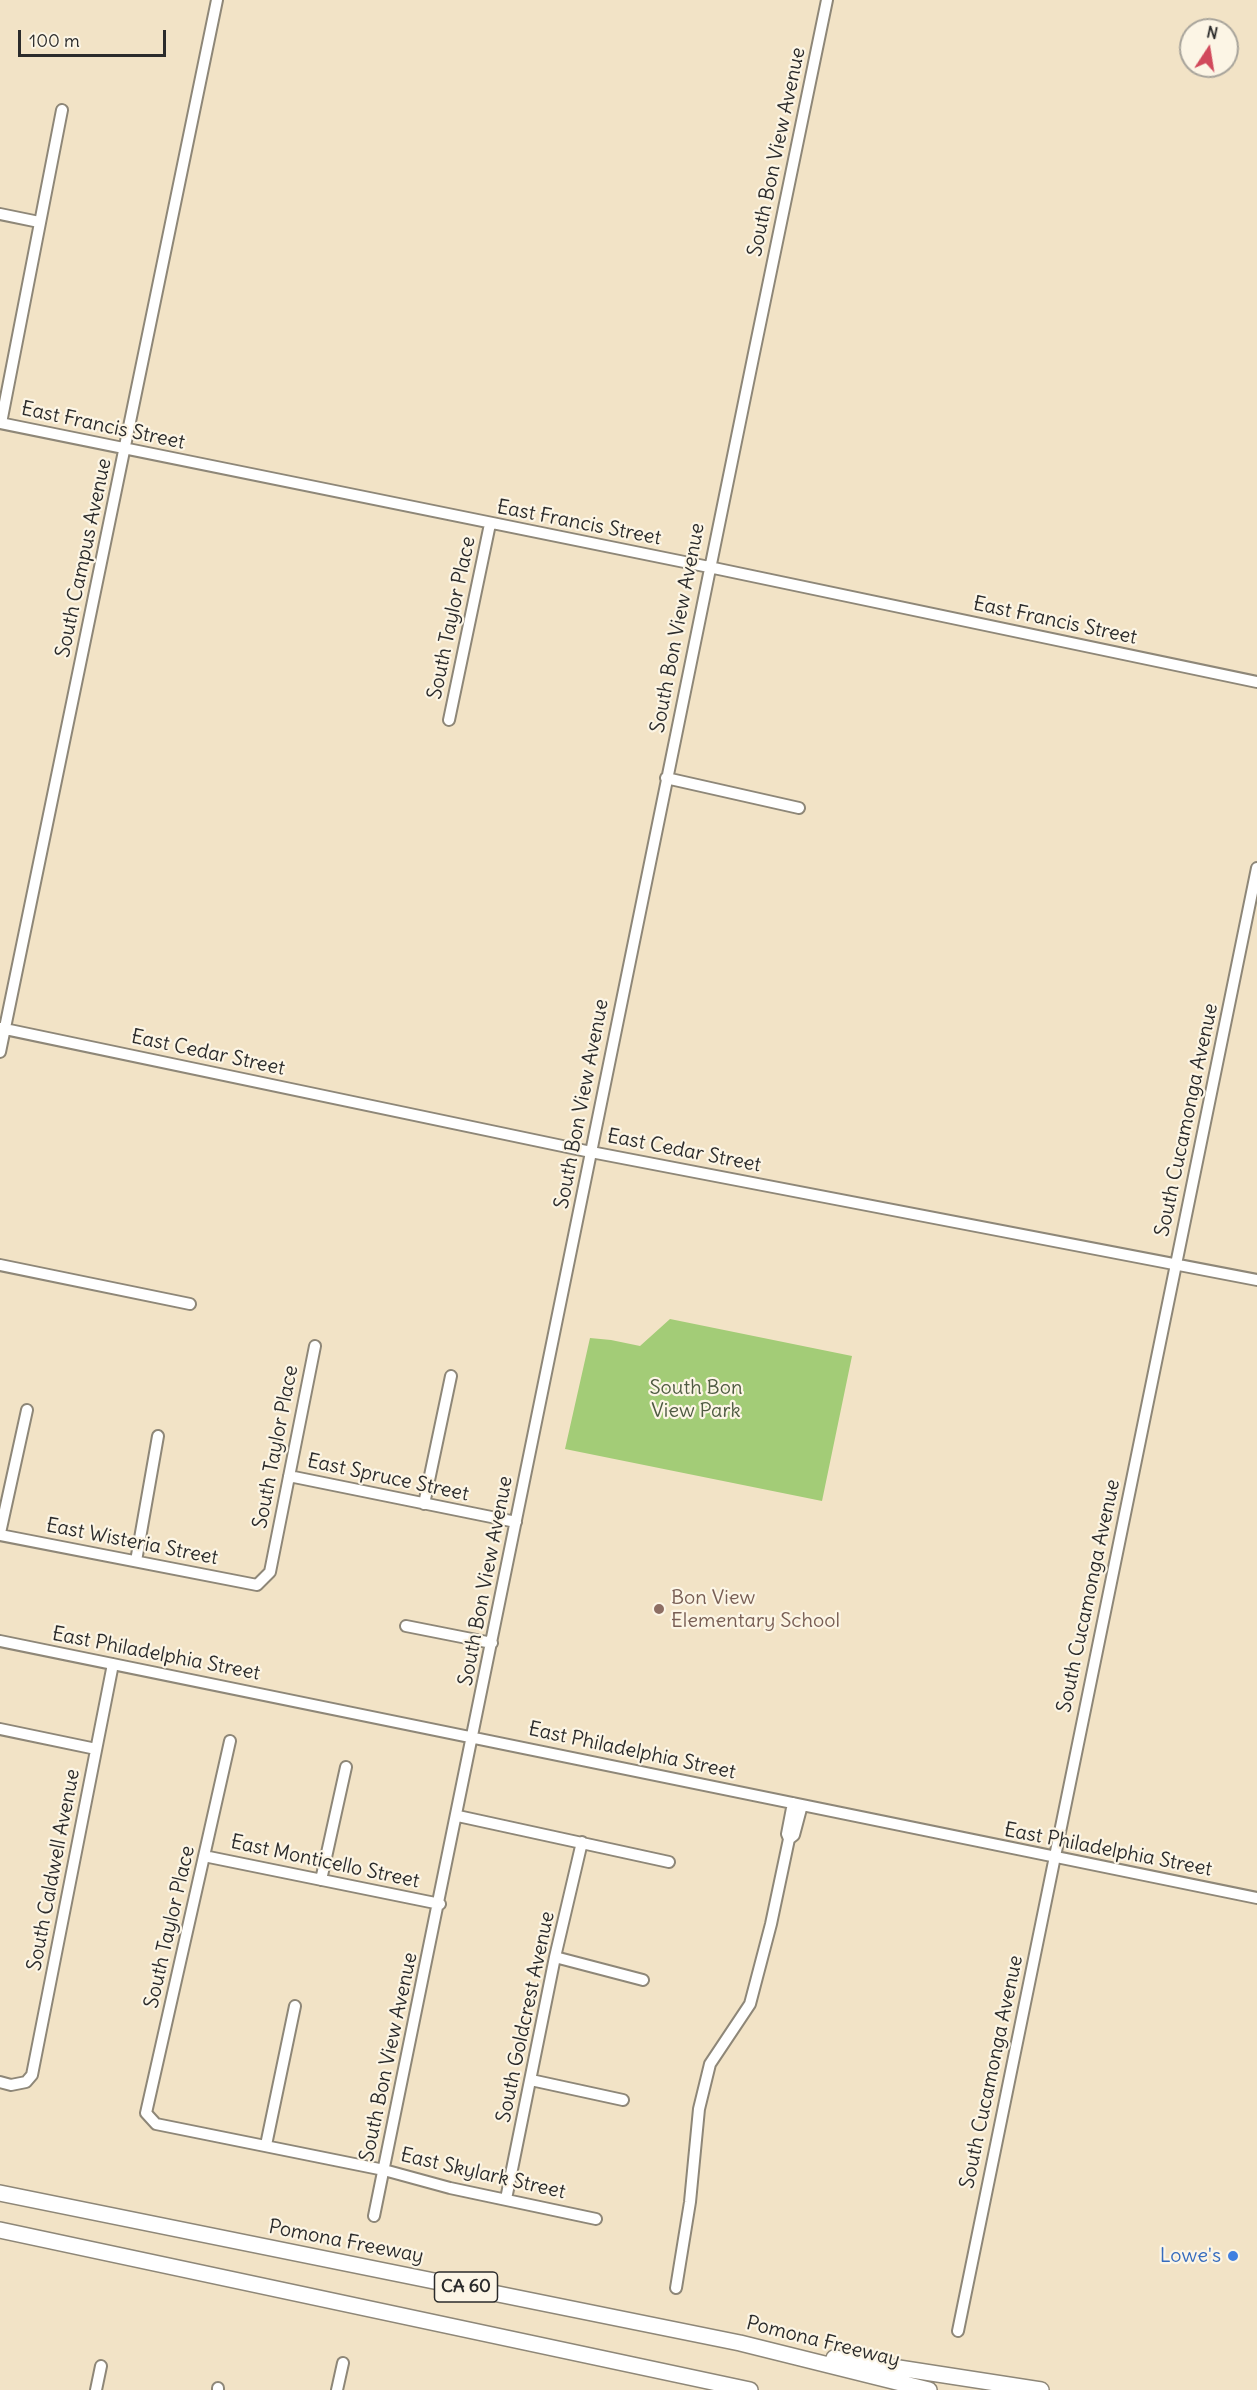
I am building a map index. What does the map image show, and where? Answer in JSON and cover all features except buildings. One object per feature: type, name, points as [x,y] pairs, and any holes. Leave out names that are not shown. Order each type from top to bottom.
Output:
[{"type":"highway","name":"Pomona Freeway","points":[[0,2193],[740,2343],[929,2390]]},
{"type":"highway","name":"CA 60","points":[[0,2230],[750,2390]]},
{"type":"highway","points":[[740,2343],[1041,2390]]},
{"type":"street","name":"South Campus Avenue","points":[[0,1052],[2,1029],[217,0]]},
{"type":"street","name":"South Bon View Avenue","points":[[375,2216],[458,1816],[709,567],[827,0]]},
{"type":"street","points":[[0,423],[62,110]]},
{"type":"street","points":[[0,214],[39,222]]},
{"type":"street","name":"East Francis Street","points":[[0,423],[709,567],[1257,682]]},
{"type":"street","name":"South Taylor Place","points":[[449,720],[490,524]]},
{"type":"street","points":[[666,778],[799,808]]},
{"type":"street","name":"South Cucamonga Avenue","points":[[957,2331],[1257,868]]},
{"type":"street","name":"East Cedar Street","points":[[2,1029],[591,1152],[1257,1280]]},
{"type":"street","points":[[0,1265],[190,1304]]},
{"type":"street","name":"South Taylor Place","points":[[257,1585],[270,1572],[315,1346]]},
{"type":"street","points":[[424,1504],[451,1376]]},
{"type":"street","points":[[0,1534],[27,1410]]},
{"type":"street","points":[[136,1561],[158,1436]]},
{"type":"street","name":"East Spruce Street","points":[[289,1476],[516,1522]]},
{"type":"street","name":"East Wisteria Street","points":[[0,1534],[257,1585]]},
{"type":"street","points":[[406,1626],[492,1643]]},
{"type":"street","name":"East Philadelphia Street","points":[[0,1641],[1257,1898]]},
{"type":"street","name":"South Caldwell Avenue","points":[[0,2082],[11,2085],[27,2082],[32,2075],[113,1664]]},
{"type":"street","points":[[0,1729],[96,1749]]},
{"type":"street","name":"South Taylor Place","points":[[150,2120],[146,2113],[230,1741]]},
{"type":"street","points":[[321,1880],[346,1767]]},
{"type":"street","points":[[676,2288],[690,2202],[699,2109],[711,2064],[750,2004],[771,1924],[789,1839],[794,1835],[797,1804]]},
{"type":"street","points":[[458,1816],[669,1862]]},
{"type":"street","name":"South Goldcrest Avenue","points":[[506,2199],[555,1958],[582,1842]]},
{"type":"street","name":"East Monticello Street","points":[[204,1856],[440,1904]]},
{"type":"street","points":[[555,1958],[644,1980]]},
{"type":"street","points":[[266,2145],[295,2006]]},
{"type":"street","points":[[531,2080],[623,2100]]},
{"type":"street","name":"East Skylark Street","points":[[150,2120],[156,2124],[384,2170],[596,2219]]},
{"type":"street","points":[[337,2390],[343,2363]]},
{"type":"street","points":[[96,2390],[101,2366]]},
{"type":"green space","name":"South Bon View Park","points":[[670,1319],[852,1356],[822,1501],[565,1449],[590,1338],[640,1346]]},
{"type":"place","name":"Bon View Elementary School","points":[[659,1609]]},
{"type":"place","name":"Lowe's","points":[[1233,2256]]}]
